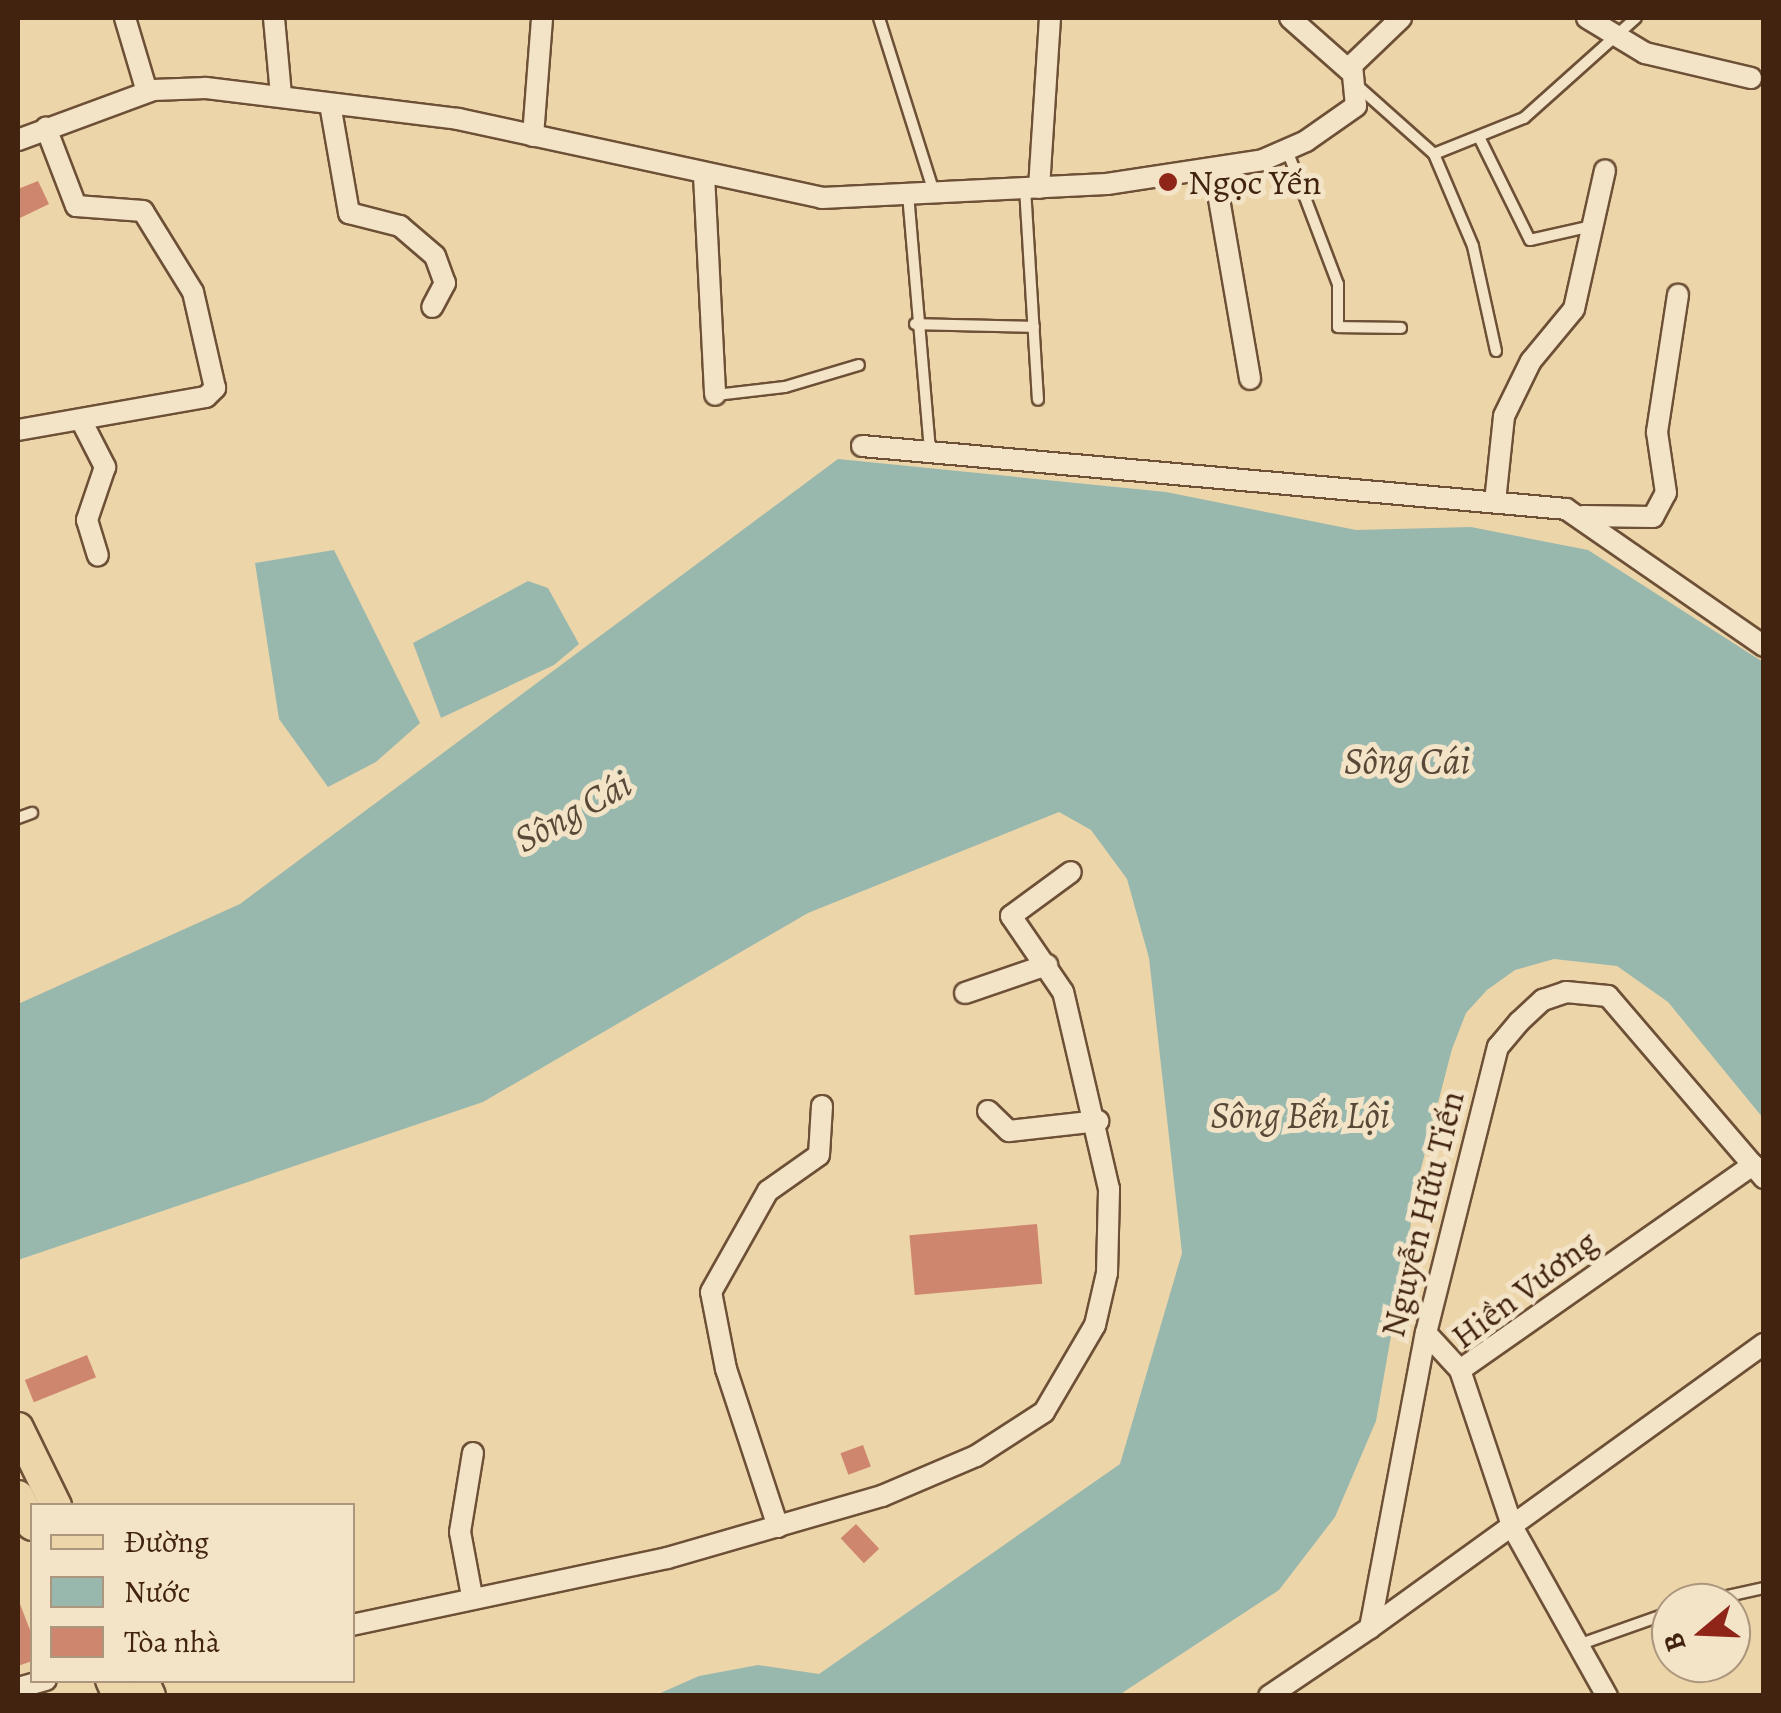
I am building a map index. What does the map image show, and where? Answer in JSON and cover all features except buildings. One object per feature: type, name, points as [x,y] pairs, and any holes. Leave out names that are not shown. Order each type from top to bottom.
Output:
[{"type":"main road","points":[[18,1428],[55,1503]]},
{"type":"main road","points":[[18,1496],[30,1521]]},
{"type":"street","points":[[125,18],[147,92]]},
{"type":"street","points":[[274,18],[280,96]]},
{"type":"street","points":[[533,136],[542,18]]},
{"type":"street","points":[[1032,188],[1050,18]]},
{"type":"street","points":[[1290,18],[1355,80]]},
{"type":"street","points":[[18,140],[147,92],[280,96],[533,136],[822,198],[1032,188],[1214,170],[1288,150],[1356,106],[1355,80],[1401,18]]},
{"type":"street","points":[[1586,18],[1612,40],[1751,78]]},
{"type":"street","points":[[330,104],[349,213],[400,226],[435,256],[445,283],[432,307]]},
{"type":"street","points":[[18,430],[206,398],[215,388],[194,292],[143,211],[76,206],[46,128]]},
{"type":"street","points":[[1214,170],[1250,380]]},
{"type":"street","points":[[1495,502],[1504,416],[1530,361],[1574,309],[1604,170]]},
{"type":"street","points":[[704,175],[714,395]]},
{"type":"street","points":[[862,446],[1495,502],[1583,516],[1653,517],[1666,494],[1656,432],[1678,295]]},
{"type":"street","points":[[82,422],[105,467],[87,520],[98,556]]},
{"type":"street","points":[[1583,516],[1764,646]]},
{"type":"street","points":[[355,1624],[778,1528],[960,1464],[1021,1431],[1056,1396],[1095,1325],[1107,1273],[1110,1202],[1098,1121],[1063,992],[1011,916],[1071,872]]},
{"type":"street","points":[[966,992],[1047,964]]},
{"type":"street","name":"Nguyễn Hữu Tiến","points":[[1370,1628],[1426,1333],[1498,1047],[1542,1000],[1592,990],[1608,996],[1758,1172]]},
{"type":"street","points":[[778,1528],[726,1369],[712,1292],[768,1191],[819,1155],[822,1106]]},
{"type":"street","points":[[988,1111],[1009,1131],[1098,1121]]},
{"type":"street","name":"Hiền Vương","points":[[1607,1696],[1512,1528],[1460,1370],[1758,1172]]},
{"type":"street","points":[[1426,1333],[1460,1370]]},
{"type":"street","points":[[1269,1696],[1512,1528],[1764,1344]]},
{"type":"street","points":[[472,1453],[460,1532],[472,1596]]},
{"type":"lane","points":[[879,18],[934,192]]},
{"type":"lane","points":[[1434,154],[1524,118],[1636,18]]},
{"type":"lane","points":[[1355,80],[1434,154],[1473,246],[1496,351]]},
{"type":"lane","points":[[1480,136],[1530,240],[1593,226]]},
{"type":"lane","points":[[1288,150],[1338,284],[1338,327],[1401,328]]},
{"type":"lane","points":[[1032,188],[1038,400]]},
{"type":"lane","points":[[908,193],[915,324],[930,450]]},
{"type":"lane","points":[[915,324],[1034,327]]},
{"type":"lane","points":[[714,395],[785,387],[859,365]]},
{"type":"lane","points":[[18,818],[32,813]]},
{"type":"lane","points":[[1577,1645],[1651,1619]]},
{"type":"water","name":"Sông Cái","points":[[838,459],[1166,492],[1356,530],[1471,527],[1588,550],[1763,662],[1763,1118],[1668,1002],[1617,966],[1554,959],[1515,970],[1487,990],[1466,1013],[1452,1049],[1420,1172],[1376,1421],[1335,1517],[1279,1590],[1119,1695],[656,1695],[699,1676],[758,1665],[819,1674],[1120,1464],[1182,1253],[1149,958],[1127,879],[1091,830],[1059,812],[808,913],[483,1102],[18,1260],[18,1004],[240,904]]},
{"type":"water","points":[[334,550],[420,723],[376,762],[328,787],[279,719],[255,563]]},
{"type":"water","points":[[528,581],[548,588],[579,644],[554,665],[441,718],[413,643]]},
{"type":"place","name":"Ngọc Yến","points":[[1168,182]]},
{"type":"water label","name":"Sông Bến Lội","points":[[1300,1116]]}]
